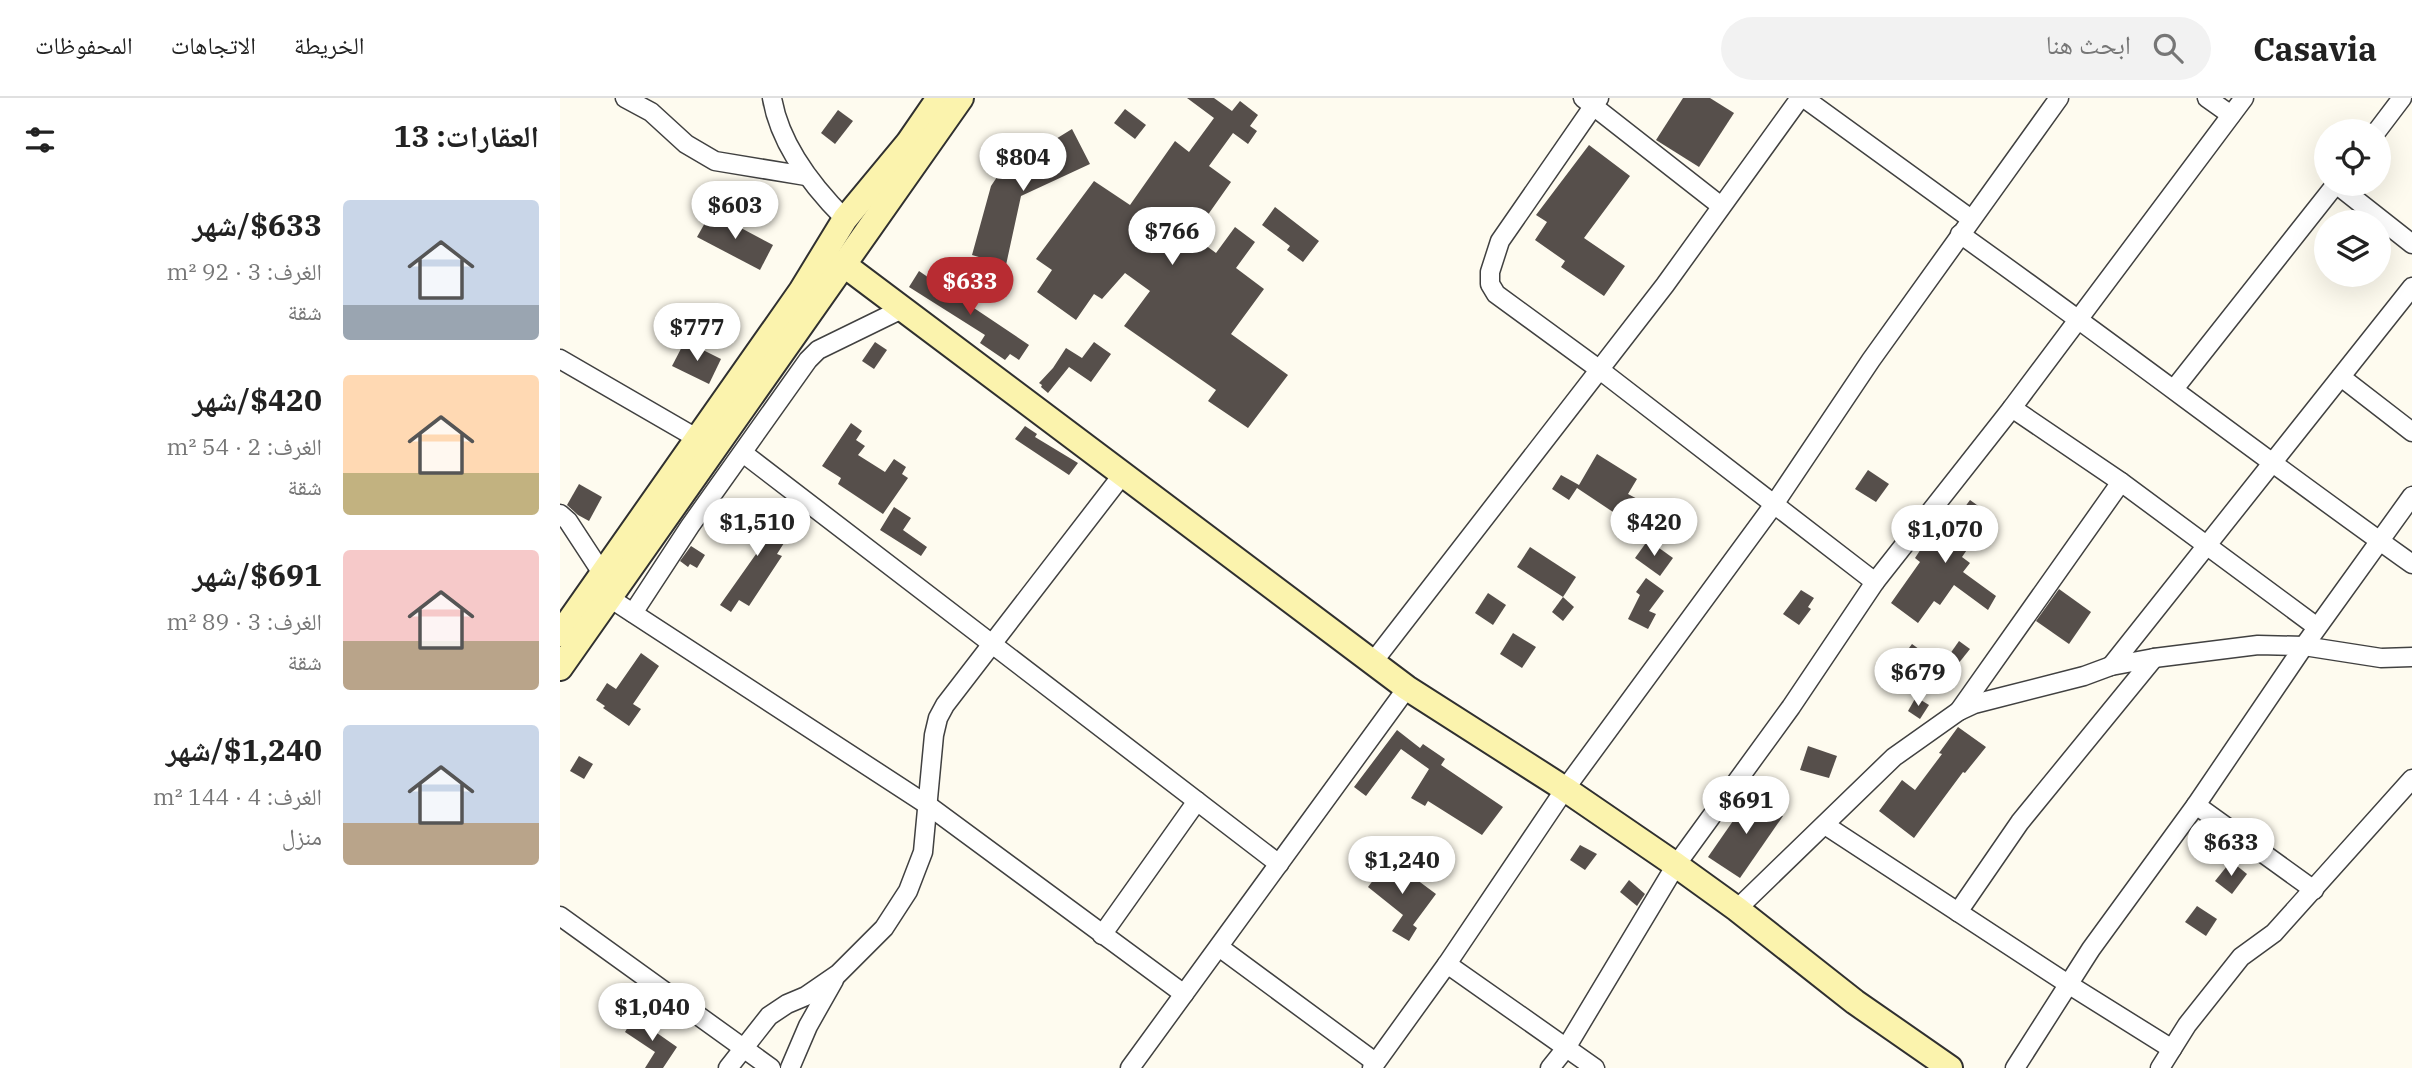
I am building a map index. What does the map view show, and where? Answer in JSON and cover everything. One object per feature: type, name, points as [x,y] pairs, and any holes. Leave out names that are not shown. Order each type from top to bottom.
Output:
[{"type":"street","points":[[625,98],[651,112],[686,144],[715,161],[806,176]]},
{"type":"street","points":[[772,98],[775,115],[806,176],[845,219]]},
{"type":"street","points":[[560,634],[669,512],[705,443],[743,407],[843,264],[915,148],[939,98]]},
{"type":"street","points":[[560,668],[602,585],[705,443],[845,219],[961,98]]},
{"type":"street","points":[[1373,662],[1665,285],[1802,98],[1971,219]]},
{"type":"street","points":[[1219,947],[1374,1065],[1447,964],[1565,789],[1774,503],[1871,360],[2059,98]]},
{"type":"street","points":[[2207,98],[2231,115]]},
{"type":"street","points":[[1550,1068],[1566,1048],[1676,865],[1791,707],[1875,582],[2012,408],[2244,98]]},
{"type":"street","points":[[2386,119],[2402,98]]},
{"type":"street","points":[[1721,206],[1592,101],[1500,241],[1490,272],[1490,284],[1496,294],[1600,370],[1875,582]]},
{"type":"street","points":[[2174,389],[2327,196]]},
{"type":"street","points":[[2351,196],[2412,244]]},
{"type":"street","points":[[1960,234],[2079,318],[2412,564]]},
{"type":"street","points":[[843,264],[1408,688],[1565,789],[1676,865],[1737,909],[1855,1002],[1950,1068]]},
{"type":"street","points":[[2111,666],[2412,287]]},
{"type":"street","points":[[633,613],[690,526],[808,360],[818,350],[902,309]]},
{"type":"street","points":[[560,359],[705,443]]},
{"type":"street","points":[[2341,377],[2412,432]]},
{"type":"street","points":[[743,407],[766,420]]},
{"type":"street","points":[[2012,408],[2121,482],[2317,627]]},
{"type":"street","points":[[743,453],[1279,864]]},
{"type":"street","points":[[728,1068],[769,1016],[806,996],[838,974],[884,928],[908,891],[923,852],[938,718],[945,705],[1124,474]]},
{"type":"street","points":[[1959,711],[2121,482]]},
{"type":"street","points":[[2015,1068],[2068,984],[2196,805],[2378,540],[2412,496]]},
{"type":"street","points":[[669,512],[690,526]]},
{"type":"street","points":[[560,514],[568,521],[602,585],[633,613],[929,806],[1184,994]]},
{"type":"street","points":[[1737,909],[1895,757],[1959,711],[1974,704],[2084,676],[2111,666],[2154,657],[2258,645],[2304,646],[2381,658],[2412,657]]},
{"type":"street","points":[[1958,912],[2020,822],[2154,657]]},
{"type":"street","points":[[1130,1068],[1408,688]]},
{"type":"street","points":[[2160,1068],[2187,1025],[2241,957],[2274,933],[2412,779]]},
{"type":"street","points":[[1102,935],[1197,801]]},
{"type":"street","points":[[2196,805],[2314,890]]},
{"type":"street","points":[[1825,825],[2172,1049]]},
{"type":"street","points":[[560,916],[771,1068]]},
{"type":"street","points":[[1447,964],[1595,1068]]},
{"type":"street","points":[[790,1068],[808,1026],[838,974]]},
{"type":"building","points":[[1187,98],[1214,98],[1232,111],[1240,101],[1258,115],[1250,126],[1257,131],[1248,144],[1233,133],[1209,166],[1231,182],[1193,236],[1216,253],[1235,227],[1255,242],[1236,268],[1264,289],[1231,334],[1288,375],[1248,428],[1208,401],[1216,390],[1124,326],[1150,291],[1125,273],[1102,299],[1094,294],[1076,320],[1037,292],[1052,270],[1036,259],[1094,181],[1130,205],[1175,141],[1189,152],[1214,118]]},
{"type":"building","points":[[1683,98],[1710,98],[1734,113],[1699,167],[1656,140]]},
{"type":"building","points":[[1125,109],[1146,125],[1135,139],[1114,123]]},
{"type":"building","points":[[838,110],[853,121],[835,144],[821,133]]},
{"type":"building","points":[[1072,129],[1090,164],[1021,196],[1006,265],[972,255],[991,186],[999,174]]},
{"type":"building","points":[[1589,145],[1630,176],[1584,238],[1625,266],[1604,296],[1561,267],[1565,261],[1535,240],[1547,222],[1536,215]]},
{"type":"building","points":[[1275,207],[1319,241],[1303,262],[1287,250],[1290,246],[1262,225]]},
{"type":"building","points":[[711,212],[773,245],[760,270],[697,237]]},
{"type":"building","points":[[919,271],[935,282],[938,277],[953,287],[950,292],[1029,345],[1019,360],[1010,354],[1005,360],[980,343],[985,335],[909,287]]},
{"type":"building","points":[[685,341],[721,359],[709,384],[672,366]]},
{"type":"building","points":[[875,342],[887,350],[874,369],[862,361]]},
{"type":"building","points":[[1094,342],[1111,354],[1091,382],[1069,367],[1048,393],[1041,387],[1039,383],[1066,348],[1082,358]]},
{"type":"building","points":[[851,423],[862,431],[856,440],[865,446],[858,455],[885,472],[894,459],[906,467],[902,474],[908,478],[883,514],[838,484],[841,478],[822,466]]},
{"type":"building","points":[[1025,426],[1037,434],[1035,437],[1078,463],[1069,475],[1015,439]]},
{"type":"building","points":[[1597,454],[1637,479],[1628,494],[1645,503],[1631,524],[1577,488],[1569,500],[1552,489],[1561,475],[1579,485]]},
{"type":"building","points":[[1868,470],[1889,484],[1876,502],[1855,489]]},
{"type":"building","points":[[579,484],[602,497],[589,521],[567,505]]},
{"type":"building","points":[[1970,500],[1991,515],[1962,557],[1970,563],[1963,572],[1996,596],[1988,610],[1954,585],[1940,605],[1934,601],[1918,623],[1891,603],[1920,562],[1915,558],[1946,511],[1956,519]]},
{"type":"building","points":[[744,502],[791,532],[777,554],[782,556],[749,606],[739,600],[731,612],[720,605],[768,537],[735,516]]},
{"type":"building","points":[[894,507],[911,518],[903,530],[927,547],[921,556],[880,530]]},
{"type":"building","points":[[1648,540],[1673,558],[1660,576],[1635,558]]},
{"type":"building","points":[[691,546],[705,555],[697,568],[690,564],[688,567],[680,561]]},
{"type":"building","points":[[1530,547],[1576,577],[1563,597],[1517,567]]},
{"type":"building","points":[[1646,578],[1664,591],[1649,611],[1656,614],[1648,629],[1628,619],[1640,595],[1636,592]]},
{"type":"building","points":[[2059,589],[2091,612],[2069,644],[2036,621]]},
{"type":"building","points":[[1801,590],[1814,598],[1808,607],[1811,609],[1799,625],[1783,614]]},
{"type":"building","points":[[1488,593],[1506,605],[1493,625],[1475,613]]},
{"type":"building","points":[[1563,597],[1574,607],[1563,621],[1552,612]]},
{"type":"building","points":[[1513,633],[1536,647],[1522,668],[1500,654]]},
{"type":"building","points":[[1959,641],[1970,649],[1954,669],[1945,661]]},
{"type":"building","points":[[1912,644],[1930,657],[1913,681],[1891,666]]},
{"type":"building","points":[[641,653],[659,666],[633,704],[641,709],[629,726],[596,700],[607,683],[616,689]]},
{"type":"building","points":[[1916,697],[1929,705],[1920,719],[1908,711]]},
{"type":"building","points":[[1958,727],[1986,747],[1965,773],[1963,772],[1914,838],[1879,811],[1902,780],[1915,790]]},
{"type":"building","points":[[1397,730],[1420,748],[1423,744],[1445,759],[1441,765],[1503,807],[1482,835],[1428,801],[1425,806],[1411,798],[1429,769],[1401,749],[1366,796],[1354,787]]},
{"type":"building","points":[[1808,746],[1837,756],[1829,778],[1800,770]]},
{"type":"building","points":[[579,756],[593,764],[584,779],[570,771]]},
{"type":"building","points":[[1751,795],[1783,816],[1740,878],[1708,857]]},
{"type":"building","points":[[1580,845],[1597,854],[1585,870],[1570,860]]},
{"type":"building","points":[[1389,859],[1436,894],[1413,925],[1417,928],[1409,941],[1392,931],[1403,915],[1368,887]]},
{"type":"building","points":[[2231,861],[2247,874],[2232,894],[2215,881]]},
{"type":"building","points":[[1629,880],[1645,894],[1637,906],[1620,892]]},
{"type":"building","points":[[2197,906],[2217,919],[2206,936],[2185,922]]},
{"type":"building","points":[[634,1017],[677,1047],[663,1068],[645,1068],[655,1052],[625,1032]]}]
